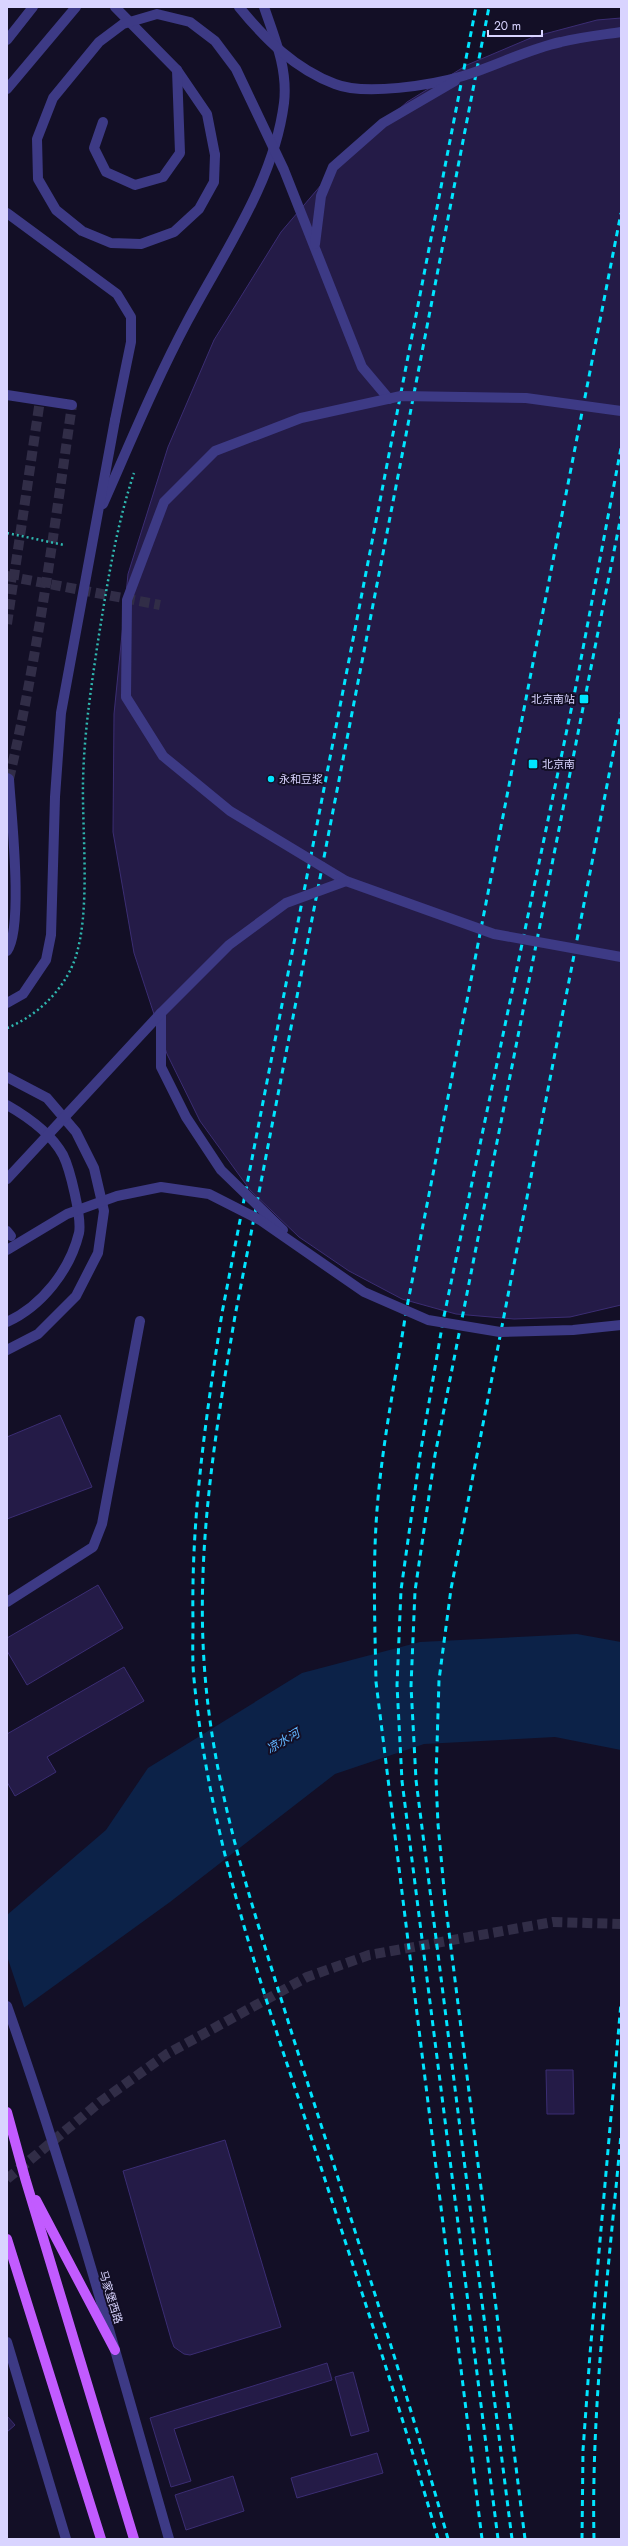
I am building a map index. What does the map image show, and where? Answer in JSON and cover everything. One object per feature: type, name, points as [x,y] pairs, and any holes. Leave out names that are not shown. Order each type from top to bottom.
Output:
[{"type":"main road","points":[[7,2112],[25,2178],[134,2539]]},
{"type":"main road","points":[[25,2178],[115,2350]]},
{"type":"main road","points":[[7,2239],[101,2539]]},
{"type":"street","points":[[7,40],[33,7]]},
{"type":"street","points":[[7,89],[76,7]]},
{"type":"street","points":[[239,7],[263,36],[306,70],[336,85],[352,88],[415,88],[464,76],[560,42],[621,32]]},
{"type":"street","points":[[96,521],[187,322],[247,211],[270,160],[284,103],[284,65],[264,7]]},
{"type":"street","points":[[119,8],[178,70],[207,114],[215,155],[214,182],[199,209],[174,232],[141,244],[111,243],[82,231],[56,210],[38,178],[37,139],[53,98],[99,42],[123,24],[157,14],[190,22],[215,41],[236,69],[284,170],[362,367],[389,399]]},
{"type":"street","points":[[102,122],[94,148],[106,172],[134,185],[163,177],[180,153],[178,70]]},
{"type":"street","points":[[314,247],[321,196],[333,167],[383,123],[464,76]]},
{"type":"street","points":[[7,213],[117,294],[131,317],[131,342],[115,420],[61,713],[55,797],[51,935],[46,960],[23,994],[7,1003]]},
{"type":"street","points":[[7,395],[72,405]]},
{"type":"street","points":[[621,411],[526,398],[401,396],[301,418],[215,451],[164,502],[127,600],[126,697],[163,756],[230,811],[346,881],[494,934],[621,957]]},
{"type":"street","points":[[7,778],[9,779],[15,917],[11,945],[7,951]]},
{"type":"street","points":[[7,1179],[162,1013],[230,945],[286,903],[346,881]]},
{"type":"street","points":[[162,1013],[161,1067],[186,1117],[221,1170],[304,1251]]},
{"type":"street","points":[[7,1077],[47,1098],[76,1132],[94,1168],[104,1211],[98,1253],[76,1296],[38,1334],[7,1350]]},
{"type":"street","points":[[7,1105],[34,1120],[63,1155],[74,1187],[79,1231],[61,1276],[24,1315],[7,1322]]},
{"type":"street","points":[[7,1250],[67,1214],[117,1196],[161,1187],[209,1194],[260,1220],[364,1292],[428,1320],[500,1332],[573,1330],[621,1325]]},
{"type":"street","points":[[7,1602],[93,1547],[102,1524],[140,1321]]},
{"type":"street","name":"马家堡西路","points":[[7,2006],[27,2062],[115,2350],[169,2539]]},
{"type":"street","points":[[7,2342],[66,2539]]},
{"type":"path","points":[[7,1028],[32,1013],[49,1000],[63,983],[75,959],[81,931],[83,898],[83,782],[86,723],[106,587],[136,468]]},
{"type":"path","points":[[7,533],[64,545]]},
{"type":"water","name":"凉水河","points":[[577,1634],[621,1642],[621,1750],[555,1737],[424,1744],[335,1774],[170,1902],[7,2020],[7,1915],[106,1830],[148,1768],[302,1673],[420,1642]]},
{"type":"pier","points":[[7,1956],[25,2010],[7,2022]]},
{"type":"building","name":"北京南站","points":[[621,18],[621,1305],[570,1317],[514,1319],[456,1314],[402,1299],[349,1271],[299,1237],[250,1190],[200,1121],[167,1054],[134,953],[113,832],[114,714],[128,574],[168,447],[214,340],[281,232],[345,157],[407,102],[467,65],[533,37],[597,20]]},
{"type":"building","points":[[60,1415],[92,1487],[7,1519],[7,1437]]},
{"type":"building","points":[[98,1585],[123,1628],[27,1685],[7,1651],[7,1638]]},
{"type":"building","points":[[124,1667],[144,1701],[47,1757],[56,1772],[15,1796],[7,1782],[7,1734]]},
{"type":"building","points":[[546,2070],[573,2070],[574,2114],[547,2114]]},
{"type":"building","points":[[225,2140],[281,2327],[190,2355],[184,2354],[174,2347],[171,2339],[123,2171]]},
{"type":"building","points":[[327,2363],[332,2380],[174,2429],[191,2481],[171,2487],[150,2418]]},
{"type":"building","points":[[353,2372],[369,2431],[351,2436],[335,2377]]},
{"type":"building","points":[[7,2416],[15,2425],[7,2432]]},
{"type":"building","points":[[377,2453],[383,2473],[297,2498],[291,2478]]},
{"type":"building","points":[[233,2476],[244,2511],[186,2530],[175,2495]]},
{"type":"tunnel","points":[[7,624],[40,400]]},
{"type":"tunnel","points":[[9,779],[29,686],[37,640],[72,405]]},
{"type":"tunnel","points":[[7,576],[160,605]]},
{"type":"tunnel","points":[[7,2179],[100,2102],[167,2054],[307,1977],[369,1955],[553,1922],[621,1924]]},
{"type":"railway","points":[[438,2539],[388,2375],[266,1999],[235,1894],[210,1787],[201,1733],[193,1665],[193,1583],[197,1505],[205,1429],[222,1313],[476,7]]},
{"type":"railway","points":[[448,2539],[392,2350],[265,1947],[227,1813],[210,1722],[205,1675],[203,1584],[205,1539],[214,1450],[235,1316],[489,7]]},
{"type":"railway","points":[[482,2539],[376,1682],[374,1584],[376,1525],[384,1445],[406,1312],[621,213]]},
{"type":"railway","points":[[498,2539],[402,1781],[397,1685],[401,1590],[420,1455],[443,1321],[574,696],[621,448]]},
{"type":"railway","points":[[512,2539],[416,1780],[411,1686],[415,1591],[435,1455],[621,516]]},
{"type":"railway","points":[[525,2539],[445,1900],[438,1824],[436,1779],[439,1680],[451,1589],[621,713]]},
{"type":"railway","points":[[582,2539],[583,2450],[621,2003]]},
{"type":"railway","points":[[594,2539],[595,2438],[598,2387],[621,2134]]},
{"type":"place","name":"北京南站","points":[[584,699]]},
{"type":"place","name":"北京南","points":[[533,764]]},
{"type":"place","name":"永和豆浆","points":[[271,779]]}]
